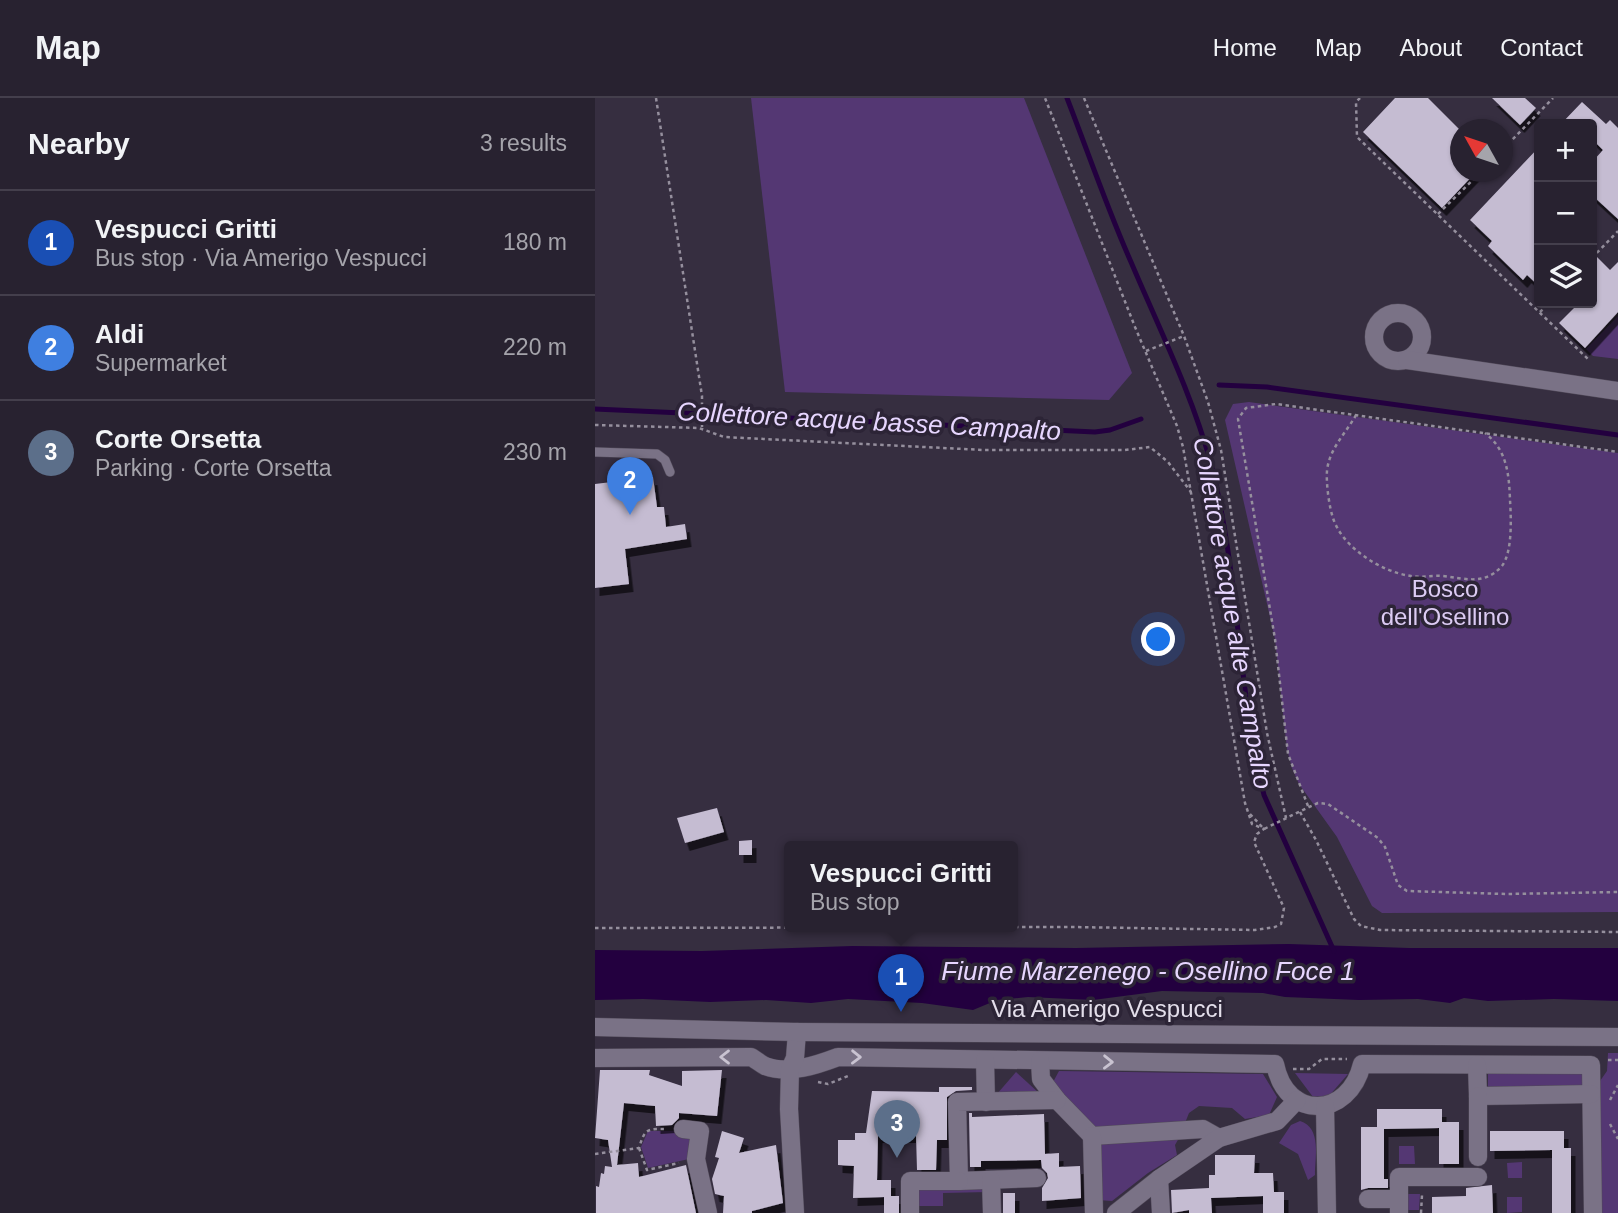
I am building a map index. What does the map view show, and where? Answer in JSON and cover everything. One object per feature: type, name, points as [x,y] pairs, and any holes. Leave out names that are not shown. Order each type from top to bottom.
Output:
[{"type":"street","points":[[1439,364],[1422,337],[1418,323],[1406,314],[1385,316],[1375,327],[1374,341],[1380,354],[1393,361],[1439,364],[1618,391]]},
{"type":"street","points":[[1407,360],[1419,351],[1422,337]]},
{"type":"street","name":"Via Amerigo Vespucci","points":[[595,1027],[797,1032],[1618,1037]]},
{"type":"street","points":[[796,1213],[789,1109],[790,1069],[795,1058],[797,1032]]},
{"type":"street","points":[[1408,1036],[1411,1064]]},
{"type":"street","points":[[595,1058],[751,1057],[766,1066],[790,1069],[816,1066],[838,1057],[1276,1066],[1278,1078],[1286,1091],[1297,1100],[1325,1106],[1339,1101],[1351,1091],[1359,1079],[1362,1064],[1591,1065],[1593,1213]]},
{"type":"street","points":[[985,1060],[986,1102]]},
{"type":"street","points":[[1039,1061],[1041,1079],[1056,1100],[1092,1136],[1094,1213]]},
{"type":"street","points":[[1477,1065],[1478,1157]]},
{"type":"street","points":[[1478,1096],[1591,1094]]},
{"type":"street","points":[[959,1181],[957,1102],[1056,1100]]},
{"type":"street","points":[[1116,1213],[1220,1138],[1277,1121],[1297,1100]]},
{"type":"street","points":[[1325,1106],[1327,1213]]},
{"type":"street","points":[[684,1129],[701,1131],[696,1159],[708,1213]]},
{"type":"street","points":[[1092,1136],[1203,1129],[1220,1138]]},
{"type":"street","points":[[1369,1199],[1399,1206],[1399,1174],[1478,1177]]},
{"type":"street","points":[[910,1213],[910,1181],[1037,1178]]},
{"type":"street","points":[[991,1180],[992,1213]]},
{"type":"street","points":[[1159,1180],[1161,1213]]},
{"type":"lane","points":[[595,452],[657,454],[665,460],[670,472]]},
{"type":"path","points":[[656,98],[702,402],[702,427]]},
{"type":"path","points":[[1045,98],[1177,426],[1192,493],[1248,812],[1252,824],[1263,829]]},
{"type":"path","points":[[1084,98],[1184,336],[1208,402],[1221,450],[1267,733],[1286,818]]},
{"type":"path","points":[[1360,98],[1356,102],[1357,136],[1589,360]]},
{"type":"path","points":[[1513,139],[1553,98]]},
{"type":"path","points":[[1438,215],[1471,182]]},
{"type":"path","points":[[1597,253],[1618,231]]},
{"type":"path","points":[[1540,312],[1544,308]]},
{"type":"path","points":[[1146,351],[1184,336]]},
{"type":"path","points":[[1308,807],[1288,754],[1275,639],[1238,419],[1246,408],[1276,404],[1618,452]]},
{"type":"path","points":[[1356,415],[1329,458],[1327,470],[1332,517],[1338,529],[1360,552],[1388,569],[1408,576],[1434,575],[1472,581],[1489,578],[1504,564],[1509,544],[1511,510],[1509,470],[1493,440],[1483,432]]},
{"type":"path","points":[[595,425],[702,427],[724,437],[983,450],[1125,450],[1150,447],[1168,462],[1192,493]]},
{"type":"path","points":[[1018,927],[1268,929],[1281,924],[1284,908],[1254,842],[1263,829],[1318,803],[1328,804],[1378,838],[1390,857],[1398,885],[1407,891],[1493,894],[1618,892]]},
{"type":"path","points":[[1300,812],[1361,926],[1380,930],[1618,932]]},
{"type":"path","points":[[595,928],[784,928]]},
{"type":"path","points":[[1276,1066],[1309,1069],[1322,1059],[1361,1059],[1362,1064]]},
{"type":"path","points":[[1608,1105],[1618,1085]]},
{"type":"path","points":[[1608,1116],[1618,1139]]},
{"type":"path","points":[[684,1129],[647,1129],[639,1148],[646,1167],[650,1170],[696,1159]]},
{"type":"path","points":[[595,1154],[639,1148]]},
{"type":"green space","points":[[751,98],[1024,98],[1132,373],[1109,400],[785,392]]},
{"type":"green space","points":[[1618,316],[1618,359],[1593,356],[1586,349]]},
{"type":"green space","name":"Bosco dell'Osellino","points":[[1249,402],[1618,453],[1618,912],[1382,913],[1372,906],[1337,837],[1299,784],[1287,749],[1275,639],[1225,420],[1233,404]]},
{"type":"green space","points":[[1608,1053],[1618,1053],[1618,1213],[1602,1213],[1600,1081],[1607,1071]]},
{"type":"green space","points":[[1059,1071],[1263,1074],[1277,1097],[1269,1115],[1245,1119],[1232,1108],[1199,1106],[1189,1113],[1185,1123],[1094,1128],[1052,1084]]},
{"type":"green space","points":[[1016,1072],[1040,1094],[997,1094]]},
{"type":"green space","points":[[1584,1072],[1584,1083],[1577,1089],[1488,1091],[1488,1074]]},
{"type":"green space","points":[[1295,1073],[1348,1074],[1329,1096],[1313,1097]]},
{"type":"green space","points":[[1300,1121],[1312,1130],[1316,1144],[1315,1175],[1308,1180],[1298,1154],[1279,1143],[1291,1125]]},
{"type":"green space","points":[[648,1131],[690,1131],[689,1159],[648,1168],[641,1147]]},
{"type":"green space","points":[[1179,1138],[1175,1145],[1177,1155],[1112,1201],[1098,1200],[1100,1143]]},
{"type":"green space","points":[[1399,1146],[1414,1146],[1415,1164],[1399,1164]]},
{"type":"green space","points":[[1522,1162],[1522,1178],[1508,1178],[1507,1163]]},
{"type":"green space","points":[[988,1188],[988,1192],[943,1193],[943,1206],[913,1206],[913,1189]]},
{"type":"green space","points":[[1408,1194],[1420,1194],[1419,1210],[1407,1210]]},
{"type":"green space","points":[[1507,1197],[1522,1197],[1522,1212],[1507,1213]]},
{"type":"water","name":"Fiume Marzenego - Osellino Foce 1","points":[[1289,944],[1409,948],[1618,948],[1618,1001],[1488,1001],[1464,998],[1450,1003],[1418,999],[1359,1000],[1285,997],[1263,993],[1162,991],[1093,1000],[1028,997],[997,1000],[973,1010],[922,1003],[848,999],[811,1003],[766,1000],[595,1000],[595,950],[702,951],[852,946],[1076,948]]},
{"type":"building","points":[[1395,98],[1428,98],[1450,120],[1450,182],[1467,182],[1442,208],[1363,132]]},
{"type":"building","points":[[1492,98],[1525,98],[1536,108],[1520,125]]},
{"type":"building","points":[[1582,102],[1606,124],[1610,120],[1618,128],[1618,219],[1597,200],[1597,157],[1603,150],[1597,144],[1597,119],[1566,119]]},
{"type":"building","points":[[1534,152],[1534,281],[1527,275],[1523,280],[1488,246],[1492,241],[1470,220],[1506,182],[1513,182],[1513,175]]},
{"type":"building","points":[[1597,257],[1610,270],[1618,262],[1618,312],[1585,348],[1559,323],[1574,308],[1597,308]]},
{"type":"building","points":[[653,477],[657,507],[664,507],[666,527],[685,524],[687,539],[625,549],[629,584],[595,588],[595,484]]},
{"type":"building","points":[[717,808],[724,832],[685,843],[677,818]]},
{"type":"building","points":[[752,840],[752,855],[739,855],[739,841]]},
{"type":"building","points":[[600,1070],[650,1070],[649,1075],[682,1086],[682,1071],[722,1070],[717,1116],[679,1113],[679,1118],[672,1125],[656,1126],[655,1106],[624,1103],[617,1165],[638,1163],[639,1177],[686,1165],[696,1213],[596,1213],[596,1186],[599,1187],[605,1166],[612,1167],[608,1140],[595,1138]]},
{"type":"building","points":[[939,1087],[972,1087],[972,1090],[956,1091],[947,1097],[947,1140],[937,1140],[936,1170],[917,1170],[916,1135],[878,1135],[877,1180],[891,1180],[891,1196],[899,1196],[899,1213],[884,1213],[884,1197],[853,1198],[854,1166],[838,1165],[838,1140],[855,1140],[855,1133],[866,1133],[872,1091],[939,1092]]},
{"type":"building","points":[[1377,1109],[1442,1109],[1442,1122],[1459,1122],[1459,1164],[1439,1164],[1439,1128],[1384,1129],[1384,1179],[1388,1179],[1388,1188],[1361,1190],[1361,1127],[1377,1127]]},
{"type":"building","points":[[969,1113],[972,1113],[972,1117],[1044,1114],[1045,1154],[1059,1153],[1059,1167],[1080,1166],[1081,1198],[1042,1201],[1042,1188],[1048,1178],[1041,1160],[981,1161],[981,1167],[970,1167]]},
{"type":"building","points":[[722,1131],[744,1138],[739,1153],[776,1145],[783,1203],[752,1213],[723,1213],[724,1196],[715,1194],[712,1179],[719,1158],[715,1157]]},
{"type":"building","points":[[1490,1131],[1564,1131],[1564,1148],[1571,1148],[1571,1213],[1552,1213],[1552,1150],[1490,1151]]},
{"type":"building","points":[[1215,1155],[1255,1155],[1254,1173],[1273,1173],[1274,1192],[1284,1192],[1284,1213],[1263,1213],[1263,1196],[1211,1198],[1212,1213],[1189,1213],[1189,1210],[1172,1213],[1171,1190],[1209,1188],[1209,1175],[1215,1175]]},
{"type":"building","points":[[1492,1185],[1493,1213],[1432,1213],[1432,1197],[1466,1196],[1466,1188]]},
{"type":"building","points":[[1003,1193],[1015,1193],[1015,1213],[1003,1213]]},
{"type":"waterway","name":"Collettore acque alte Campalto","points":[[1067,98],[1203,438],[1220,505],[1248,713],[1264,795],[1334,951]]},
{"type":"waterway","name":"Collettore acque basse Campalto","points":[[1219,385],[1267,387],[1618,435]]},
{"type":"waterway","name":"Collettore acque basse Campalto","points":[[595,409],[1095,432],[1110,430],[1141,419]]},
{"type":"place","name":"Aldi","points":[[630,515]]},
{"type":"place","name":"Vespucci Gritti","points":[[901,1012]]},
{"type":"place","name":"Corte Orsetta","points":[[897,1158]]}]
